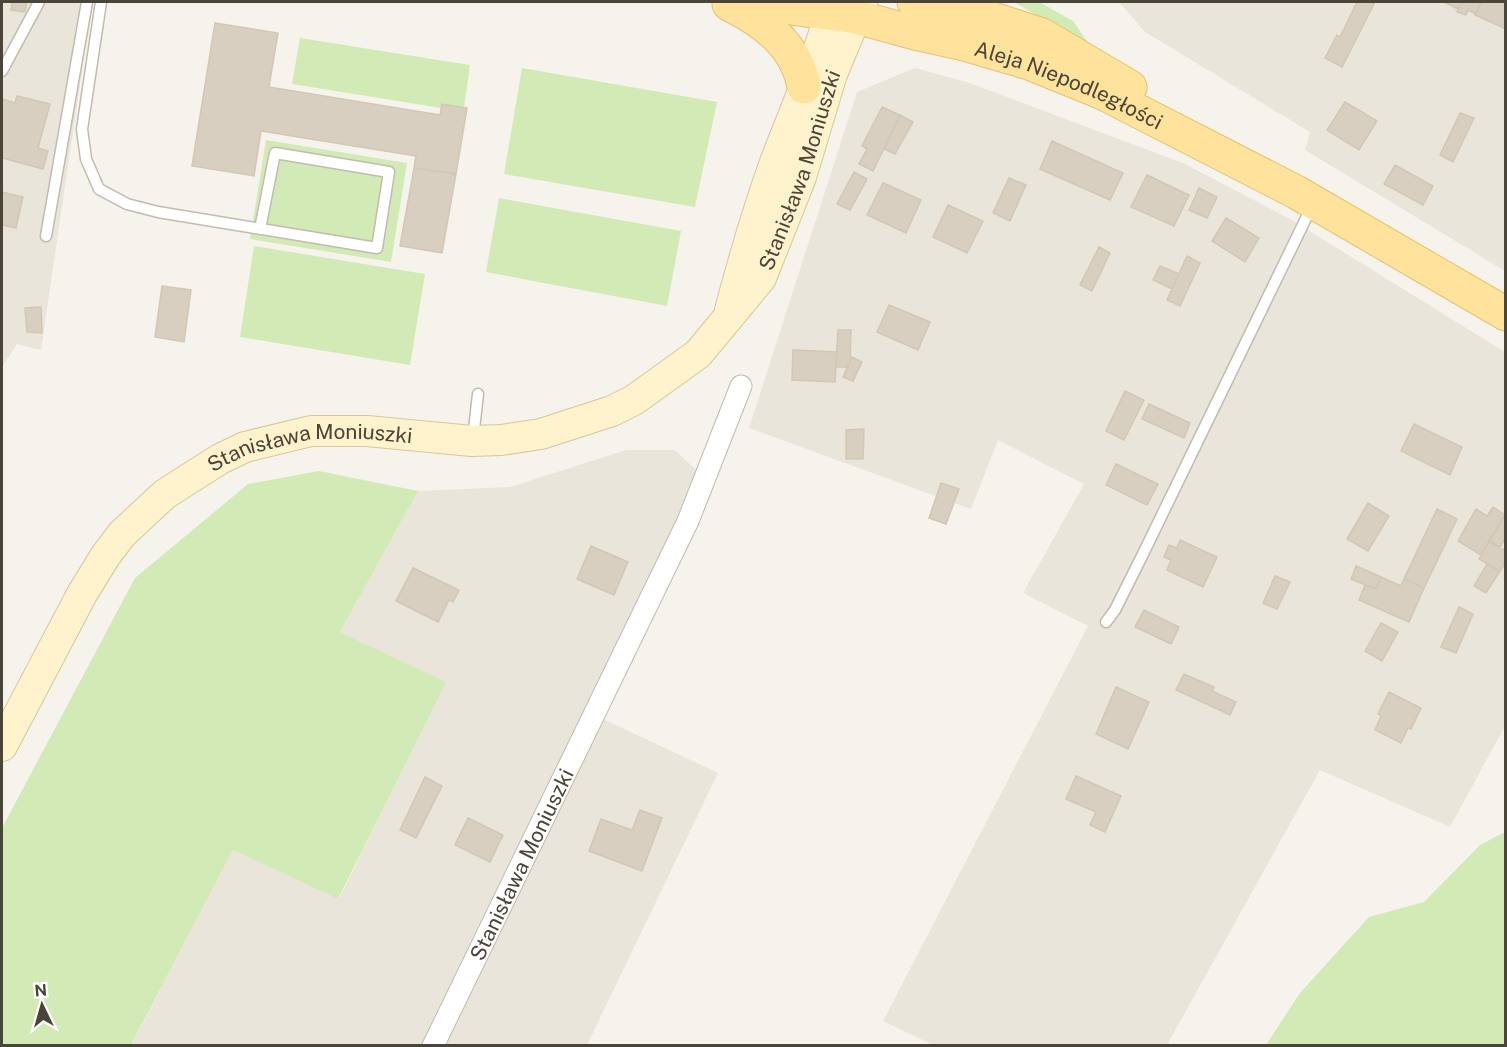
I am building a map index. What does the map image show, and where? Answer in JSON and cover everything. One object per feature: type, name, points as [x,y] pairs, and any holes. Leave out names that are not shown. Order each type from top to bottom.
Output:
[{"type":"main road","points":[[725,2],[762,23],[781,41],[798,63],[804,87]]},
{"type":"main road","name":"Aleja Niepodległości","points":[[747,2],[845,8],[919,34],[964,44],[1050,72],[1103,93],[1305,197]]},
{"type":"main road","name":"Aleja Niepodległości","points":[[914,2],[987,17],[1042,35],[1109,74],[1305,197],[1506,314]]},
{"type":"main road","points":[[992,2],[1042,35]]},
{"type":"street","name":"Stanisława Moniuszki","points":[[729,316],[747,246],[804,87],[845,8]]},
{"type":"street","name":"Stanisława Moniuszki","points":[[2,746],[93,573],[122,534],[154,503],[220,459],[245,447],[311,431],[368,431],[472,441],[501,440],[541,434],[620,407],[657,385],[698,354],[761,278],[801,177],[832,75],[845,8]]},
{"type":"street","name":"Stanisława Moniuszki","points":[[433,1046],[688,521],[741,386]]},
{"type":"lane","points":[[2,71],[39,2]]},
{"type":"lane","points":[[46,236],[87,2]]},
{"type":"lane","points":[[101,2],[82,129],[86,159],[99,189],[127,204],[158,212],[260,229],[377,248],[388,172],[275,153],[260,229]]},
{"type":"lane","points":[[1106,622],[1115,610],[1142,556],[1305,197]]},
{"type":"lane","points":[[472,441],[478,394]]},
{"type":"shaded area","points":[[2,2],[92,2],[41,350],[17,344],[2,367]]},
{"type":"shaded area","points":[[1119,2],[1505,2],[1505,271],[1305,150],[1310,132],[1145,32]]},
{"type":"shaded area","points":[[915,68],[970,83],[1185,164],[1290,219],[1505,352],[1505,726],[1450,827],[1320,770],[1167,1045],[933,1045],[883,1021],[1088,626],[1023,593],[1084,484],[998,440],[971,509],[749,428],[857,92]]},
{"type":"shaded area","points":[[626,450],[675,450],[696,470],[683,518],[586,711],[718,773],[587,1045],[131,1046],[233,850],[339,899],[445,682],[340,632],[418,491],[510,487]]},
{"type":"green space","points":[[1014,2],[1039,2],[1073,21],[1091,47]]},
{"type":"green space","points":[[300,38],[470,65],[464,108],[442,104],[441,108],[292,84]]},
{"type":"green space","points":[[522,68],[717,102],[695,207],[504,174]]},
{"type":"green space","points":[[266,140],[407,163],[391,262],[250,239]]},
{"type":"green space","points":[[499,198],[681,231],[667,306],[486,272]]},
{"type":"green space","points":[[254,246],[425,274],[410,365],[240,337]]},
{"type":"green space","points":[[319,471],[418,491],[340,632],[446,682],[338,899],[233,850],[131,1045],[2,1045],[2,828],[135,578],[248,484]]},
{"type":"green space","points":[[1505,832],[1505,1045],[1266,1045],[1300,993],[1369,917],[1424,902],[1480,845]]},
{"type":"building","points":[[12,2],[27,2],[25,12],[11,10]]},
{"type":"building","points":[[1357,2],[1374,4],[1342,67],[1325,58],[1337,35],[1340,37]]},
{"type":"building","points":[[1444,2],[1462,2],[1458,9]]},
{"type":"building","points":[[1462,2],[1481,2],[1476,14],[1468,10],[1466,15],[1457,12]]},
{"type":"building","points":[[1481,2],[1506,2],[1506,29],[1475,15]]},
{"type":"building","points":[[215,23],[278,33],[269,87],[440,115],[442,104],[467,108],[456,174],[414,168],[416,156],[261,131],[254,176],[192,166]]},
{"type":"building","points":[[17,96],[50,104],[38,148],[48,151],[43,169],[2,158],[2,99],[15,103]]},
{"type":"building","points":[[1345,102],[1377,121],[1359,150],[1327,130]]},
{"type":"building","points":[[882,107],[900,115],[873,171],[859,164],[867,149],[862,146]]},
{"type":"building","points":[[1460,113],[1474,118],[1453,162],[1440,155]]},
{"type":"building","points":[[900,115],[913,122],[895,154],[884,149]]},
{"type":"building","points":[[1052,141],[1123,173],[1110,200],[1040,169]]},
{"type":"building","points":[[1395,165],[1433,186],[1423,205],[1384,184]]},
{"type":"building","points":[[414,168],[456,174],[442,253],[400,246]]},
{"type":"building","points":[[854,172],[867,179],[850,210],[837,204]]},
{"type":"building","points":[[1147,175],[1189,195],[1174,226],[1131,207]]},
{"type":"building","points":[[1009,178],[1026,185],[1010,221],[993,213]]},
{"type":"building","points":[[883,183],[921,200],[906,233],[867,215]]},
{"type":"building","points":[[1199,188],[1217,197],[1207,218],[1189,210]]},
{"type":"building","points":[[2,192],[23,197],[16,228],[2,225]]},
{"type":"building","points":[[948,205],[983,221],[967,253],[933,237]]},
{"type":"building","points":[[1226,218],[1259,238],[1245,262],[1212,241]]},
{"type":"building","points":[[1099,247],[1110,253],[1092,291],[1080,285]]},
{"type":"building","points":[[1187,256],[1200,263],[1180,306],[1167,300]]},
{"type":"building","points":[[1160,266],[1179,274],[1172,289],[1153,280]]},
{"type":"building","points":[[162,286],[191,290],[184,342],[155,337]]},
{"type":"building","points":[[889,305],[930,322],[918,350],[877,332]]},
{"type":"building","points":[[41,307],[42,333],[27,332],[25,308]]},
{"type":"building","points":[[838,330],[851,330],[848,367],[836,367]]},
{"type":"building","points":[[793,350],[837,352],[835,382],[792,380]]},
{"type":"building","points":[[852,357],[862,362],[853,381],[843,377]]},
{"type":"building","points":[[1125,391],[1144,400],[1124,440],[1106,431]]},
{"type":"building","points":[[1149,404],[1190,423],[1184,438],[1142,419]]},
{"type":"building","points":[[1414,424],[1462,447],[1450,475],[1401,451]]},
{"type":"building","points":[[864,429],[863,459],[846,459],[846,430]]},
{"type":"building","points":[[1116,464],[1158,484],[1147,505],[1106,485]]},
{"type":"building","points":[[941,483],[959,489],[946,524],[929,518]]},
{"type":"building","points":[[1368,503],[1389,516],[1368,551],[1347,539]]},
{"type":"building","points":[[1493,507],[1505,515],[1481,555],[1458,541],[1476,509],[1487,516]]},
{"type":"building","points":[[1437,509],[1457,519],[1424,588],[1404,579]]},
{"type":"building","points":[[1505,515],[1506,537],[1500,547],[1489,541]]},
{"type":"building","points":[[1180,540],[1217,557],[1203,587],[1167,570],[1171,560],[1164,557],[1169,545],[1177,548]]},
{"type":"building","points":[[1489,541],[1506,551],[1506,562],[1500,571],[1479,559]]},
{"type":"building","points":[[591,546],[628,562],[614,595],[577,579]]},
{"type":"building","points":[[1487,564],[1500,571],[1486,593],[1474,586]]},
{"type":"building","points":[[1356,566],[1381,577],[1376,589],[1351,579]]},
{"type":"building","points":[[413,568],[459,590],[453,602],[449,600],[438,622],[396,601]]},
{"type":"building","points":[[1275,576],[1290,582],[1277,609],[1263,603]]},
{"type":"building","points":[[1381,577],[1401,586],[1404,579],[1424,588],[1409,622],[1359,600],[1365,585],[1376,589]]},
{"type":"building","points":[[1459,607],[1473,614],[1456,653],[1441,647]]},
{"type":"building","points":[[1144,610],[1179,627],[1171,644],[1135,627]]},
{"type":"building","points":[[1381,623],[1398,632],[1382,661],[1365,651]]},
{"type":"building","points":[[1184,674],[1214,687],[1212,691],[1236,702],[1230,715],[1176,690]]},
{"type":"building","points":[[1116,687],[1149,702],[1128,749],[1096,734]]},
{"type":"building","points":[[1389,692],[1421,708],[1401,743],[1375,730],[1381,716],[1378,714]]},
{"type":"building","points":[[1076,776],[1121,796],[1105,832],[1090,825],[1096,812],[1066,799]]},
{"type":"building","points":[[425,777],[442,786],[416,838],[400,830]]},
{"type":"building","points":[[640,810],[662,818],[642,871],[589,851],[601,819],[632,830]]},
{"type":"building","points":[[468,818],[503,835],[490,862],[455,845]]}]
